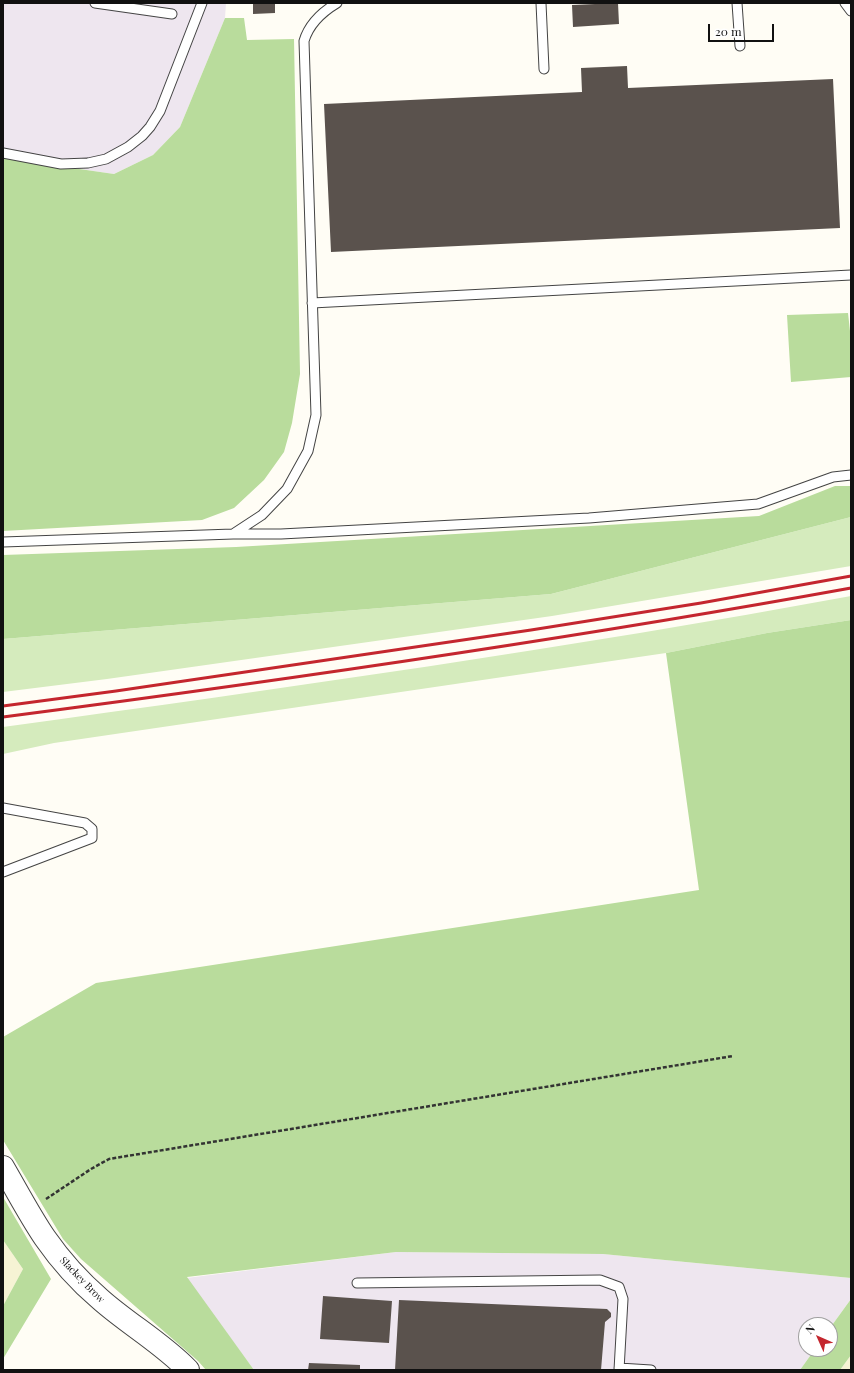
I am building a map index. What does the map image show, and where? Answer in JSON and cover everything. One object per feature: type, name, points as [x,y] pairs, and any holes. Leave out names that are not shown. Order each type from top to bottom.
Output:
[{"type":"street","name":"Slackey Brow","points":[[3,1167],[49,1244],[81,1282],[188,1370]]},
{"type":"lane","points":[[95,3],[125,6],[172,14]]},
{"type":"lane","points":[[3,154],[61,164],[88,163],[106,159],[138,139],[150,127],[160,111],[202,3]]},
{"type":"lane","points":[[233,534],[262,515],[287,488],[308,451],[316,415],[304,41],[306,34],[314,22],[337,3]]},
{"type":"lane","points":[[541,3],[544,69]]},
{"type":"lane","points":[[737,3],[740,46]]},
{"type":"lane","points":[[845,3],[851,11]]},
{"type":"lane","points":[[312,303],[851,275]]},
{"type":"lane","points":[[3,542],[289,533],[589,518],[758,504],[833,477],[851,475]]},
{"type":"lane","points":[[3,808],[85,823],[92,829],[92,838],[3,872]]},
{"type":"lane","points":[[358,1283],[600,1280],[619,1287],[623,1298],[619,1369],[651,1370]]},
{"type":"path","points":[[29,1211],[91,1168],[108,1159],[733,1056]]},
{"type":"shaded area","points":[[3,3],[226,3],[225,18],[180,127],[153,155],[114,174],[3,158]]},
{"type":"shaded area","points":[[3,1240],[23,1269],[3,1306]]},
{"type":"shaded area","points":[[396,1252],[603,1254],[851,1278],[851,1299],[838,1317],[798,1317],[798,1357],[809,1357],[800,1370],[254,1370],[186,1278]]},
{"type":"shaded area","points":[[851,1355],[851,1370],[840,1370]]},
{"type":"green space","points":[[225,18],[244,18],[247,40],[294,39],[300,374],[292,423],[284,452],[264,480],[234,508],[202,520],[3,531],[3,158],[114,174],[153,155],[180,127]]},
{"type":"green space","points":[[848,313],[851,340],[851,377],[791,382],[787,315]]},
{"type":"green space","points":[[835,486],[851,486],[851,517],[551,594],[3,639],[3,555],[236,547],[759,516]]},
{"type":"green space","points":[[851,517],[851,566],[552,616],[107,679],[3,692],[3,639],[551,594]]},
{"type":"green space","points":[[851,596],[851,620],[767,633],[666,653],[54,743],[3,754],[3,727],[322,682],[534,650]]},
{"type":"green space","points":[[851,620],[851,1278],[603,1254],[396,1252],[187,1277],[254,1370],[206,1370],[198,1361],[81,1259],[63,1239],[3,1140],[3,1037],[96,983],[699,890],[666,653],[767,633]]},
{"type":"green space","points":[[3,1197],[51,1279],[3,1359],[3,1306],[23,1269],[3,1240]]},
{"type":"green space","points":[[851,1299],[851,1355],[840,1370],[800,1370],[809,1357],[838,1357],[838,1317]]},
{"type":"building","points":[[253,3],[275,3],[275,13],[253,14]]},
{"type":"building","points":[[618,3],[619,24],[573,27],[572,5]]},
{"type":"building","points":[[627,66],[628,88],[833,79],[840,228],[331,252],[324,104],[582,92],[581,68]]},
{"type":"building","points":[[323,1296],[392,1301],[389,1343],[320,1339]]},
{"type":"building","points":[[399,1300],[607,1309],[611,1313],[611,1317],[605,1322],[601,1370],[395,1370]]},
{"type":"building","points":[[309,1363],[360,1365],[360,1370],[308,1370]]},
{"type":"railway","points":[[3,706],[116,691],[531,630],[701,603],[851,576]]},
{"type":"railway","points":[[3,717],[428,658],[746,607],[851,588]]}]
